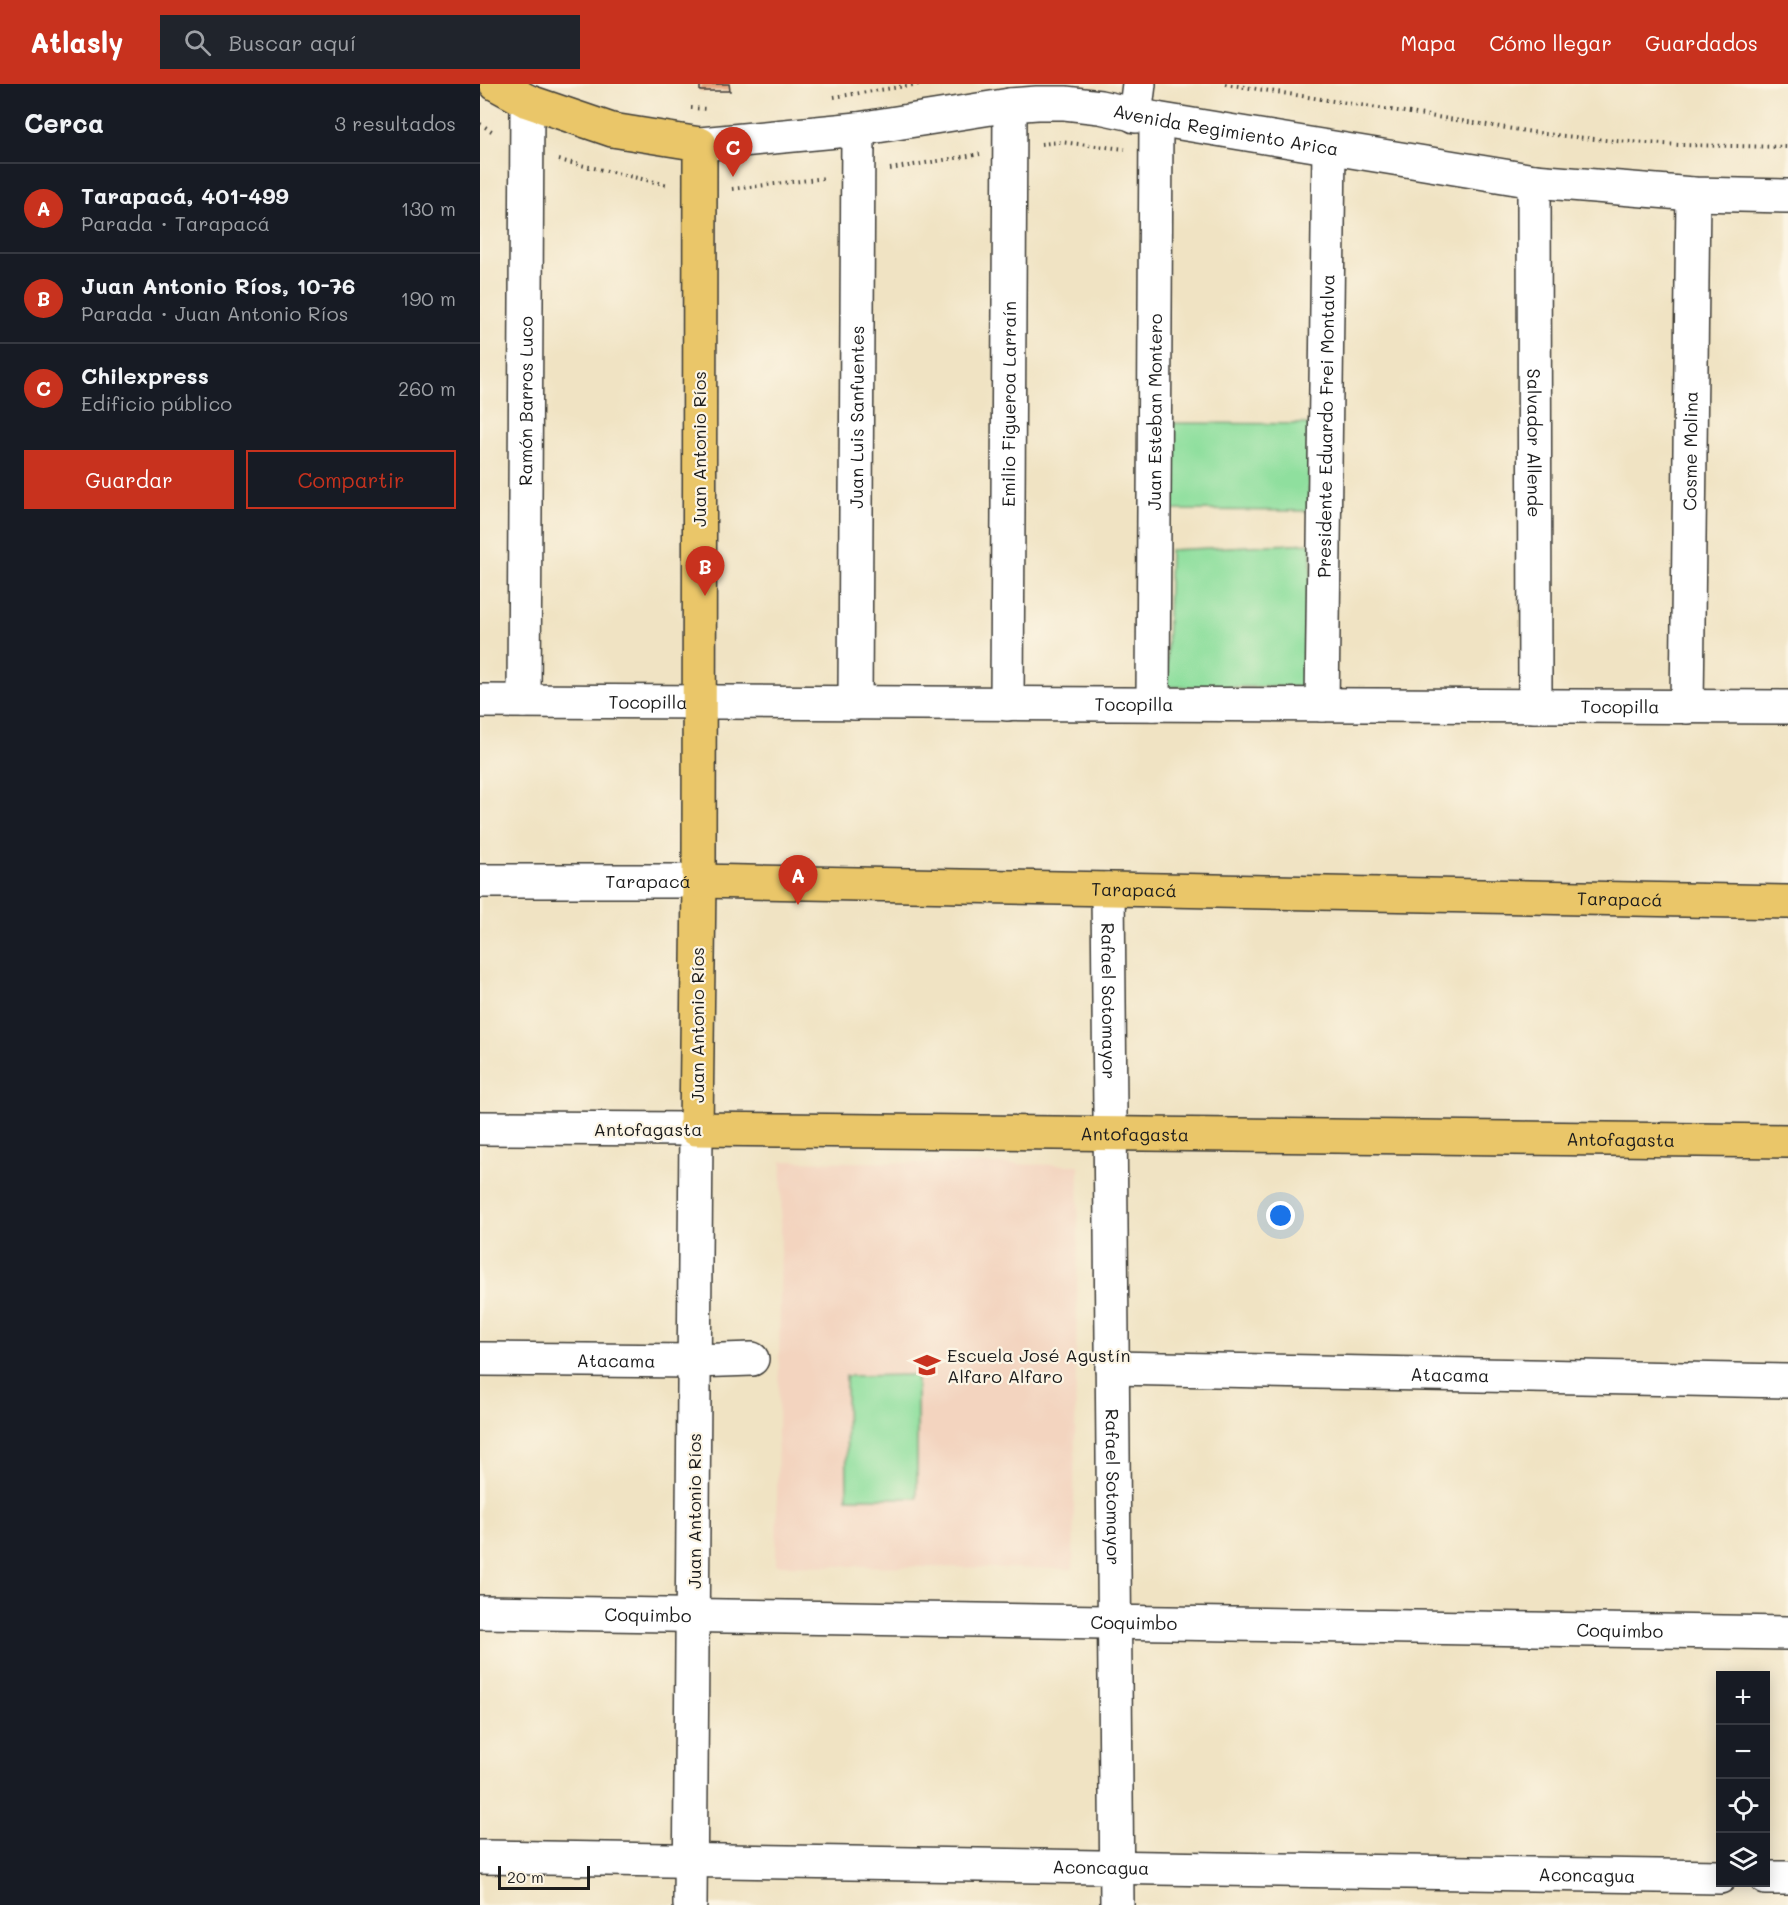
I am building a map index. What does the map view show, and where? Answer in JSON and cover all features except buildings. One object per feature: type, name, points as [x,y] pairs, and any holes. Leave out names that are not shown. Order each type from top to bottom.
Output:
[{"type":"main road","name":"Avenida Regimiento Arica","points":[[496,84],[527,101],[612,130],[700,144]]},
{"type":"main road","name":"Juan Antonio Ríos","points":[[696,1129],[699,881],[700,144]]},
{"type":"main road","name":"Tarapacá","points":[[699,881],[1788,902]]},
{"type":"main road","name":"Antofagasta","points":[[696,1129],[1788,1141]]},
{"type":"street","name":"Ramón Barros Luco","points":[[524,701],[527,101]]},
{"type":"street","name":"Avenida Regimiento Arica","points":[[700,144],[858,129],[1010,105],[1065,103],[1100,107],[1144,106],[1329,148],[1534,181],[1693,194],[1788,196]]},
{"type":"street","name":"Emilio Figueroa Larraín","points":[[1007,704],[1010,105]]},
{"type":"street","name":"Juan Esteban Montero","points":[[1144,106],[1153,704]]},
{"type":"street","name":"Juan Luis Sanfuentes","points":[[855,703],[858,129]]},
{"type":"street","name":"Presidente Eduardo Frei Montalva","points":[[1322,705],[1329,148]]},
{"type":"street","name":"Salvador Allende","points":[[1534,181],[1535,706]]},
{"type":"street","name":"Cosme Molina","points":[[1687,707],[1693,194]]},
{"type":"street","name":"Tocopilla","points":[[480,701],[1788,707]]},
{"type":"street","name":"Tarapacá","points":[[480,881],[699,881]]},
{"type":"street","name":"Rafael Sotomayor","points":[[1108,889],[1117,1905]]},
{"type":"street","name":"Antofagasta","points":[[480,1128],[696,1129]]},
{"type":"street","name":"Juan Antonio Ríos","points":[[690,1905],[696,1129]]},
{"type":"street","name":"Atacama","points":[[480,1359],[695,1361],[752,1359]]},
{"type":"street","name":"Atacama","points":[[1112,1368],[1788,1381]]},
{"type":"street","name":"Coquimbo","points":[[480,1612],[1788,1633]]},
{"type":"street","name":"Aconcagua","points":[[480,1857],[1716,1877]]},
{"type":"street","points":[[1770,1878],[1788,1878]]},
{"type":"path","points":[[826,98],[919,84]]},
{"type":"path","points":[[1225,84],[1545,134],[1679,146],[1788,147]]},
{"type":"path","points":[[687,107],[710,109]]},
{"type":"path","points":[[527,153],[700,192],[858,174],[1010,149]]},
{"type":"shaded area","name":"Escuela José Agustín Alfaro Alfaro","points":[[782,1161],[1079,1165],[1073,1569],[776,1565]]},
{"type":"green space","points":[[1166,423],[1309,424],[1309,511],[1165,510]]},
{"type":"green space","points":[[1311,543],[1311,687],[1166,687],[1170,550]]},
{"type":"green space","points":[[917,1375],[917,1498],[847,1498],[846,1376]]},
{"type":"place","name":"Chilexpress","points":[[733,177]]},
{"type":"place","name":"Juan Antonio Ríos, 10-76","points":[[705,596]]},
{"type":"place","name":"Tarapacá, 401-499","points":[[798,905]]},
{"type":"place","name":"Escuela José Agustín Alfaro Alfaro","points":[[927,1365]]}]
